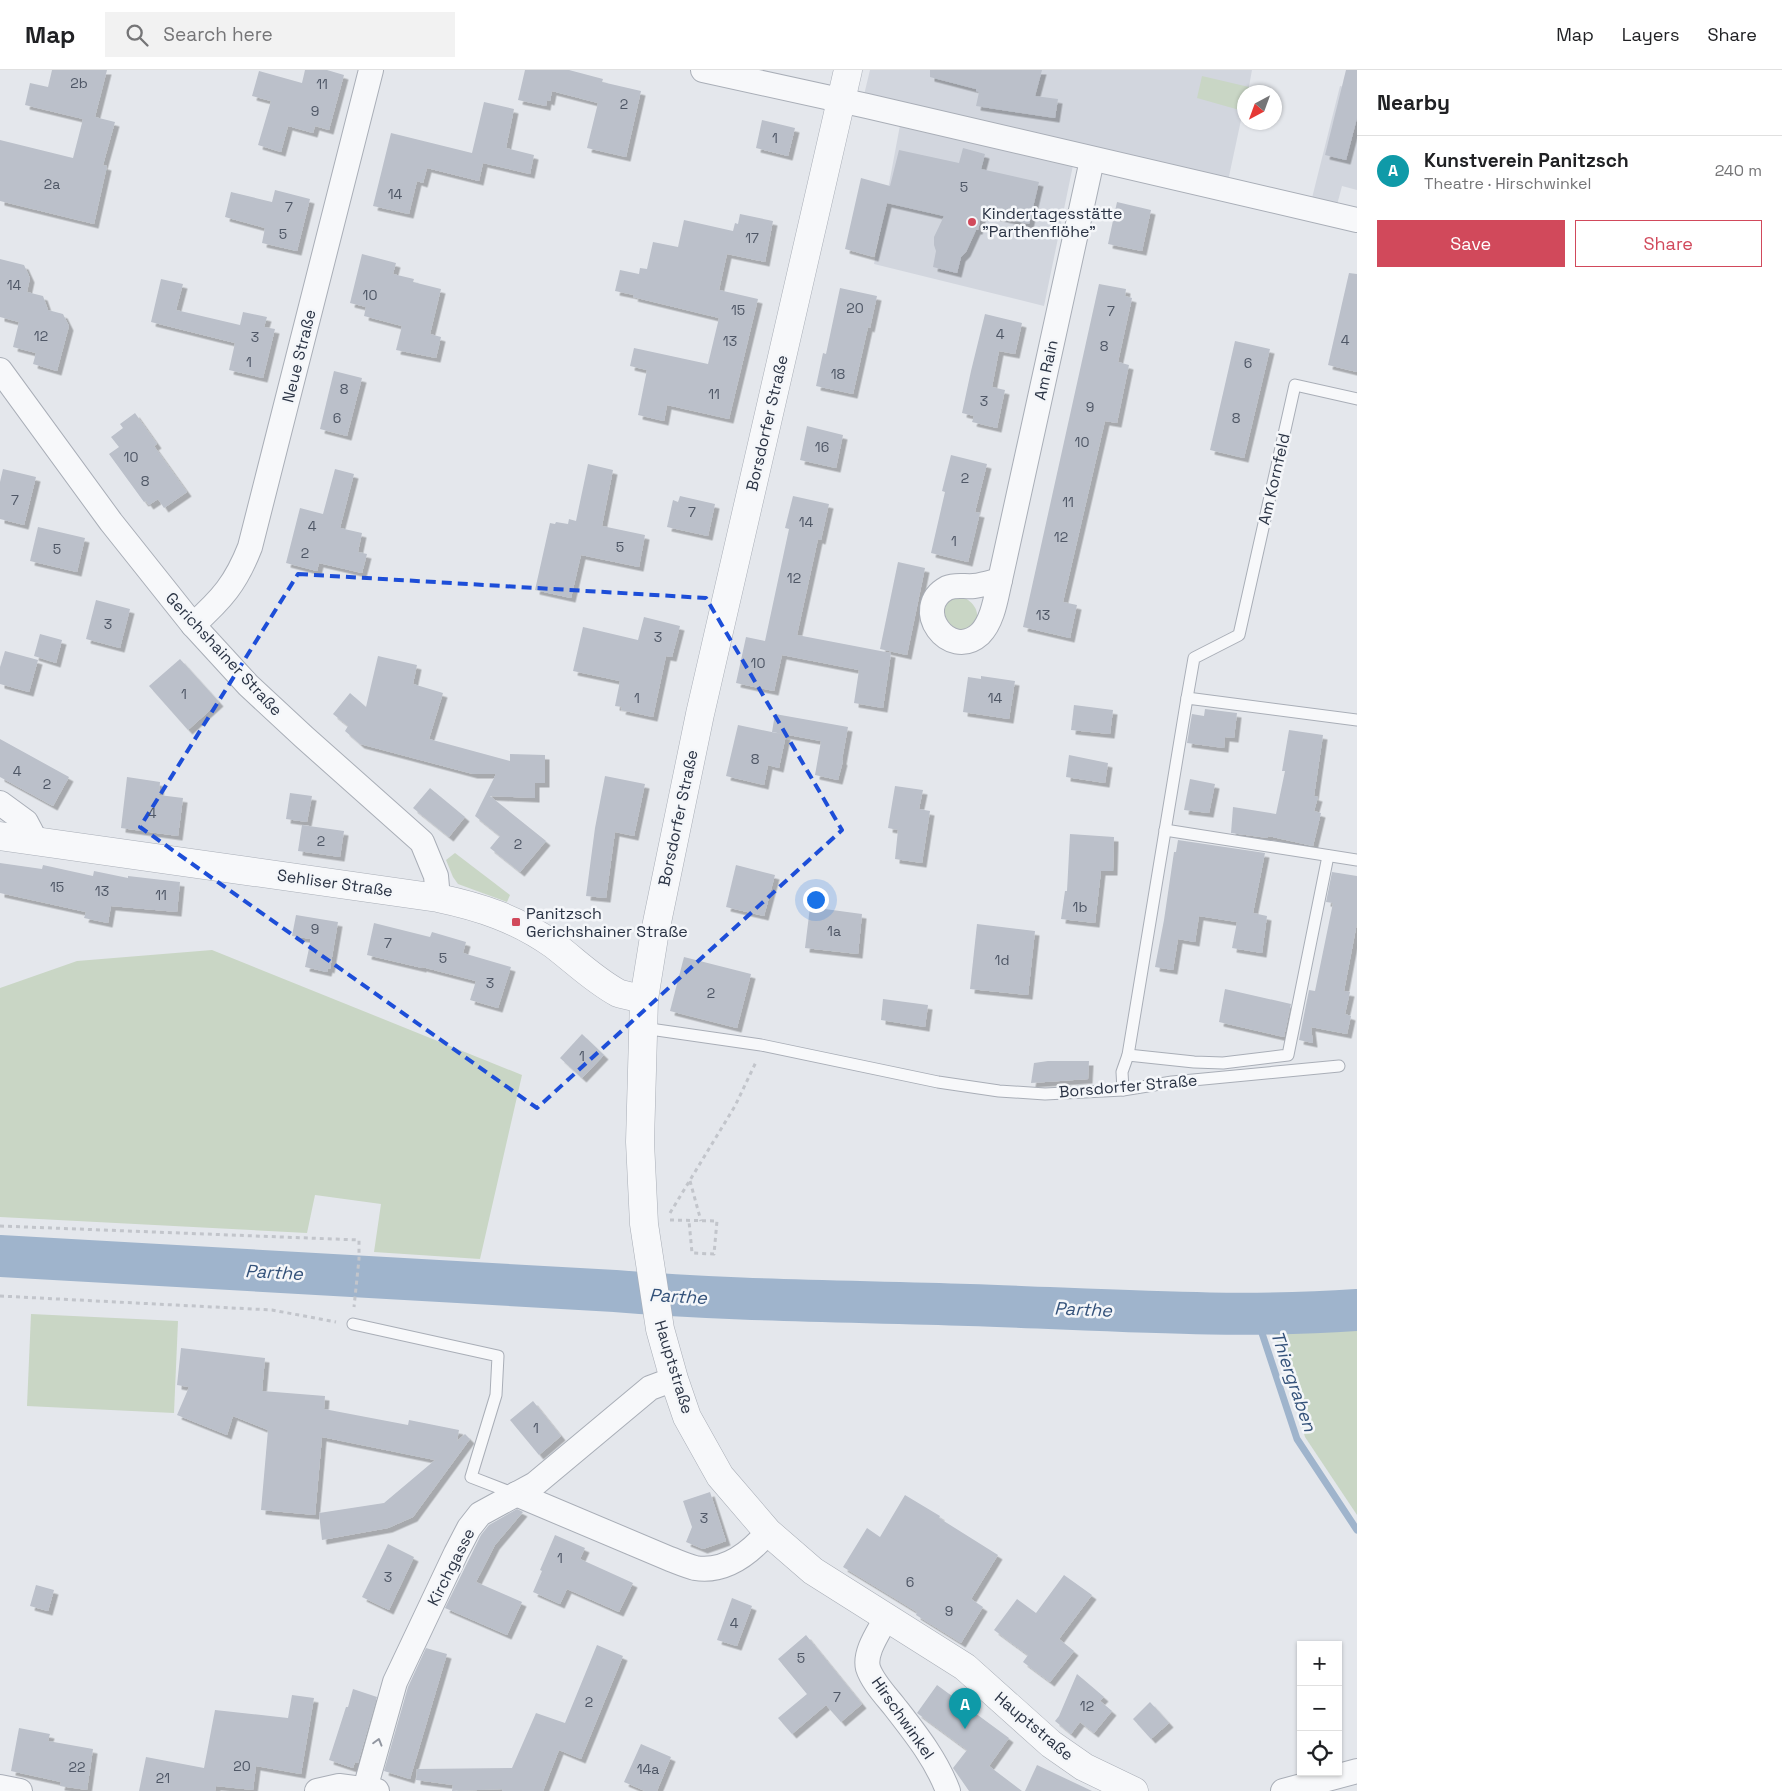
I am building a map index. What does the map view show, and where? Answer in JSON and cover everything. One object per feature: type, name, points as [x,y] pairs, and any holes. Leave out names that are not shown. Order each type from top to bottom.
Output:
[{"type":"street","name":"Neue Straße","points":[[193,625],[218,602],[230,587],[242,567],[250,547],[371,70]]},
{"type":"street","points":[[703,70],[1357,220]]},
{"type":"street","name":"Borsdorfer Straße","points":[[643,1028],[644,999],[658,918],[696,733],[848,70]]},
{"type":"street","name":"Am Rain","points":[[1000,580],[1092,160]]},
{"type":"street","name":"Gerichshainer Straße","points":[[0,370],[111,522],[193,625],[248,685],[304,738],[422,842],[436,876],[438,898]]},
{"type":"street","points":[[0,803],[26,822],[36,841]]},
{"type":"street","name":"Sehliser Straße","points":[[0,836],[438,898],[477,906],[516,922],[553,945],[594,978],[620,994],[644,999]]},
{"type":"street","name":"Hauptstraße","points":[[643,1028],[640,1142],[644,1224],[660,1328],[674,1379],[688,1417],[720,1476],[768,1532],[813,1571],[965,1667],[1064,1754],[1084,1767],[1134,1791]]},
{"type":"street","name":"Kirchgasse","points":[[371,1790],[395,1682],[469,1528],[480,1514],[535,1484],[650,1388],[674,1379]]},
{"type":"street","points":[[516,1494],[670,1559],[696,1568],[717,1568],[739,1559],[768,1532]]},
{"type":"street","name":"Hirschwinkel","points":[[886,1618],[868,1653],[868,1668],[880,1687],[927,1748],[943,1776],[948,1791]]},
{"type":"street","points":[[1283,1791],[1357,1771]]},
{"type":"street","points":[[317,1791],[339,1786],[371,1790]]},
{"type":"street","points":[[0,1787],[20,1791]]},
{"type":"lane","name":"Am Kornfeld","points":[[1187,698],[1194,658],[1240,635],[1295,385],[1357,399]]},
{"type":"lane","points":[[1123,1090],[1122,1072],[1128,1055],[1187,698],[1357,720]]},
{"type":"lane","points":[[1165,830],[1357,860]]},
{"type":"lane","points":[[1128,1055],[1223,1063],[1288,1055],[1328,856]]},
{"type":"lane","name":"Borsdorfer Straße","points":[[643,1028],[761,1045],[938,1082],[999,1091],[1045,1094],[1123,1090],[1172,1082],[1339,1066]]},
{"type":"lane","points":[[353,1324],[498,1356],[496,1395],[471,1477],[516,1494]]},
{"type":"path","points":[[690,1220],[692,1253],[714,1254],[717,1221],[690,1220],[666,1220],[735,1106],[753,1072],[761,1045]]},
{"type":"path","points":[[690,1181],[701,1221]]},
{"type":"path","points":[[0,1226],[359,1240],[355,1303]]},
{"type":"path","points":[[0,1296],[272,1310],[353,1324]]},
{"type":"highlighted area","points":[[298,574],[706,598],[842,830],[537,1108],[140,827]]},
{"type":"shaded area","name":"Kindertagesstätte \"Parthenflöhe\"","points":[[870,70],[1252,70],[1249,85],[1237,85],[1237,130],[1239,130],[1228,181],[1077,146],[1044,306],[874,264],[904,104],[864,95]]},
{"type":"shaded area","points":[[1340,86],[1357,90],[1357,190],[1342,186],[1337,205],[1312,198]]},
{"type":"green space","points":[[1202,76],[1240,85],[1237,85],[1237,109],[1197,98]]},
{"type":"green space","points":[[960,596],[972,603],[977,615],[974,624],[964,632],[944,627],[942,606],[952,597]]},
{"type":"green space","points":[[455,853],[510,895],[507,902],[458,884],[446,860]]},
{"type":"green space","points":[[212,950],[522,1075],[480,1259],[374,1252],[381,1204],[315,1195],[307,1233],[0,1217],[0,988],[77,961]]},
{"type":"green space","points":[[31,1314],[178,1321],[174,1413],[27,1406]]},
{"type":"green space","points":[[1357,1318],[1357,1515],[1305,1437],[1271,1323]]},
{"type":"building","points":[[52,70],[107,70],[95,117],[115,122],[103,165],[107,166],[94,224],[0,201],[0,140],[73,158],[83,119],[25,105],[30,83],[48,87]]},
{"type":"building","points":[[305,70],[327,70],[344,75],[329,130],[315,126],[313,133],[288,126],[281,152],[258,145],[271,101],[252,96],[259,71],[302,83]]},
{"type":"building","points":[[525,70],[569,70],[603,79],[602,82],[641,91],[626,157],[587,148],[598,103],[552,91],[550,101],[547,100],[546,106],[518,100]]},
{"type":"building","points":[[930,70],[1042,70],[1035,96],[1058,99],[1055,118],[976,106],[979,92],[976,89],[930,77]]},
{"type":"building","points":[[1346,70],[1357,70],[1357,118],[1346,160],[1325,155]]},
{"type":"building","points":[[484,102],[514,109],[506,148],[534,155],[530,174],[483,163],[479,181],[427,168],[423,183],[417,181],[409,214],[373,206],[391,133],[472,153]]},
{"type":"building","points":[[762,120],[795,128],[788,156],[756,148]]},
{"type":"building","points":[[963,148],[985,154],[981,169],[1039,182],[1029,224],[982,213],[978,230],[976,230],[966,252],[961,257],[957,273],[933,267],[936,251],[934,237],[944,216],[887,203],[874,257],[845,249],[861,178],[890,186],[899,150],[959,163]]},
{"type":"building","points":[[275,190],[310,199],[297,251],[262,243],[265,228],[225,217],[231,192],[272,202]]},
{"type":"building","points":[[1117,202],[1151,210],[1142,251],[1108,244]]},
{"type":"building","points":[[740,214],[773,221],[765,262],[727,254],[719,290],[758,299],[729,419],[667,405],[664,421],[638,415],[647,370],[630,366],[634,348],[708,364],[719,318],[615,291],[620,270],[639,274],[640,268],[647,269],[653,242],[678,247],[684,220],[733,231],[735,223],[738,224]]},
{"type":"building","points":[[362,254],[396,263],[393,274],[414,279],[413,282],[441,289],[430,334],[441,337],[436,358],[396,350],[402,326],[364,316],[366,307],[350,303]]},
{"type":"building","points":[[0,259],[24,265],[30,278],[27,292],[43,296],[48,310],[63,314],[69,326],[57,371],[33,364],[36,353],[13,347],[19,322],[0,317]]},
{"type":"building","points":[[1349,273],[1357,274],[1357,372],[1328,365]]},
{"type":"building","points":[[161,279],[183,284],[176,310],[240,325],[243,312],[267,317],[264,327],[275,329],[263,378],[229,370],[235,343],[151,322]]},
{"type":"building","points":[[1099,284],[1126,289],[1125,296],[1132,298],[1118,362],[1129,365],[1117,423],[1105,421],[1063,602],[1077,605],[1070,638],[1023,627]]},
{"type":"building","points":[[840,288],[877,296],[853,394],[816,386],[823,353],[826,354]]},
{"type":"building","points":[[985,314],[1022,323],[1015,354],[999,351],[992,387],[1005,390],[997,428],[972,422],[974,416],[962,413]]},
{"type":"building","points":[[1235,341],[1270,349],[1244,458],[1210,450]]},
{"type":"building","points":[[334,371],[362,378],[347,436],[320,429]]},
{"type":"building","points":[[135,413],[157,444],[154,446],[187,492],[164,508],[158,499],[149,505],[146,501],[144,502],[109,454],[119,447],[111,437],[123,428],[120,424]]},
{"type":"building","points":[[807,426],[843,435],[836,468],[800,460]]},
{"type":"building","points":[[951,455],[987,464],[975,512],[980,513],[968,562],[931,553],[945,492],[942,491]]},
{"type":"building","points":[[588,464],[613,470],[602,526],[645,535],[639,567],[581,555],[571,598],[535,590],[550,523],[568,524],[569,519],[576,521]]},
{"type":"building","points":[[3,469],[36,477],[24,525],[0,519],[0,482]]},
{"type":"building","points":[[335,469],[354,474],[340,528],[362,533],[358,552],[367,554],[362,573],[319,563],[317,571],[286,563],[300,508],[323,514]]},
{"type":"building","points":[[680,496],[715,504],[708,536],[667,527],[673,500],[678,502]]},
{"type":"building","points":[[793,496],[829,504],[821,540],[818,539],[797,635],[891,653],[883,708],[854,703],[859,670],[782,655],[774,691],[736,683],[746,637],[765,641],[789,529],[785,528]]},
{"type":"building","points":[[38,527],[85,538],[77,572],[30,561]]},
{"type":"building","points":[[898,562],[925,568],[907,655],[880,649]]},
{"type":"building","points":[[96,600],[130,609],[120,648],[86,639]]},
{"type":"building","points":[[644,617],[680,626],[672,657],[666,656],[653,717],[621,710],[622,707],[615,706],[620,681],[573,671],[583,627],[638,640]]},
{"type":"building","points":[[40,634],[62,640],[56,663],[34,656]]},
{"type":"building","points":[[5,651],[38,660],[29,692],[0,684],[0,667]]},
{"type":"building","points":[[378,656],[417,665],[413,684],[443,693],[429,739],[510,761],[510,754],[545,755],[545,783],[535,783],[535,798],[490,796],[546,841],[520,872],[490,848],[500,836],[475,816],[496,774],[473,774],[360,744],[345,731],[348,726],[333,714],[350,693],[366,707]]},
{"type":"building","points":[[180,659],[219,702],[188,730],[149,686]]},
{"type":"building","points":[[981,676],[1015,681],[1009,719],[963,712],[968,677],[981,679]]},
{"type":"building","points":[[1074,705],[1113,710],[1110,734],[1071,730]]},
{"type":"building","points":[[1205,709],[1237,713],[1234,738],[1225,737],[1224,748],[1187,743],[1192,714],[1204,716]]},
{"type":"building","points":[[775,714],[848,727],[838,780],[815,775],[821,741],[772,732]]},
{"type":"building","points":[[738,725],[786,735],[779,768],[768,765],[764,785],[726,776]]},
{"type":"building","points":[[1289,730],[1323,735],[1314,796],[1318,797],[1314,811],[1321,813],[1313,846],[1268,836],[1268,838],[1231,833],[1233,807],[1276,814],[1285,771],[1282,771]]},
{"type":"building","points":[[0,739],[69,777],[53,806],[0,777]]},
{"type":"building","points":[[1069,755],[1108,763],[1105,783],[1066,777]]},
{"type":"building","points":[[605,776],[645,784],[634,836],[615,832],[606,898],[586,896],[595,828]]},
{"type":"building","points":[[127,777],[160,782],[159,795],[183,798],[178,836],[121,828]]},
{"type":"building","points":[[1190,779],[1215,784],[1209,813],[1184,810]]},
{"type":"building","points":[[895,786],[923,790],[919,809],[930,811],[922,863],[895,859],[898,830],[888,828]]},
{"type":"building","points":[[430,788],[465,817],[449,837],[413,808]]},
{"type":"building","points":[[290,793],[312,796],[307,822],[286,819]]},
{"type":"building","points":[[302,825],[344,831],[340,857],[298,851]]},
{"type":"building","points":[[1070,834],[1114,837],[1113,871],[1101,871],[1095,923],[1061,919],[1065,891],[1067,891]]},
{"type":"building","points":[[1178,840],[1265,853],[1253,913],[1267,916],[1262,953],[1232,948],[1237,922],[1199,916],[1195,942],[1178,939],[1173,970],[1155,967],[1174,852],[1176,852]]},
{"type":"building","points":[[0,863],[42,869],[43,865],[93,876],[94,871],[128,878],[128,876],[180,882],[177,912],[111,906],[108,923],[84,918],[86,912],[0,893]]},
{"type":"building","points":[[736,865],[775,875],[764,916],[726,907]]},
{"type":"building","points":[[1332,872],[1357,876],[1357,923],[1344,991],[1350,992],[1345,1014],[1351,1016],[1347,1034],[1311,1027],[1313,1043],[1299,1040],[1309,990],[1315,991],[1333,903],[1326,902]]},
{"type":"building","points":[[810,907],[862,914],[858,954],[805,948]]},
{"type":"building","points":[[296,915],[338,922],[330,969],[328,968],[327,972],[305,967],[311,939],[292,936]]},
{"type":"building","points":[[374,923],[430,937],[432,932],[466,942],[463,953],[511,967],[498,1008],[470,1000],[476,981],[367,955]]},
{"type":"building","points":[[977,924],[1035,931],[1028,995],[970,989]]},
{"type":"building","points":[[684,957],[751,974],[737,1028],[670,1011]]},
{"type":"building","points":[[1225,989],[1291,1004],[1284,1037],[1219,1022]]},
{"type":"building","points":[[883,999],[928,1005],[925,1027],[881,1020]]},
{"type":"building","points":[[582,1034],[604,1055],[582,1078],[560,1058]]},
{"type":"building","points":[[1089,1061],[1088,1079],[1031,1083],[1034,1063]]},
{"type":"building","points":[[181,1348],[265,1358],[262,1391],[325,1396],[324,1409],[408,1425],[409,1420],[459,1430],[457,1441],[465,1434],[470,1439],[413,1517],[388,1528],[322,1540],[319,1513],[384,1503],[435,1460],[322,1437],[315,1515],[261,1510],[268,1430],[233,1416],[227,1435],[177,1415],[189,1387],[177,1385]]},
{"type":"building","points":[[533,1401],[561,1436],[539,1455],[510,1420]]},
{"type":"building","points":[[710,1492],[726,1541],[703,1549],[686,1542],[692,1527],[683,1501]]},
{"type":"building","points":[[905,1495],[998,1555],[971,1599],[983,1607],[961,1643],[916,1615],[917,1612],[843,1567],[867,1528],[880,1537]]},
{"type":"building","points":[[517,1509],[523,1512],[495,1545],[476,1582],[522,1602],[507,1635],[445,1608],[481,1535],[489,1525]]},
{"type":"building","points":[[555,1535],[585,1548],[580,1559],[633,1583],[619,1612],[567,1589],[560,1604],[533,1592]]},
{"type":"building","points":[[388,1544],[414,1557],[389,1610],[362,1597]]},
{"type":"building","points":[[1064,1575],[1092,1595],[1059,1639],[1074,1651],[1050,1682],[1023,1662],[1028,1655],[994,1630],[1017,1599],[1036,1613]]},
{"type":"building","points":[[36,1585],[54,1590],[48,1611],[30,1606]]},
{"type":"building","points":[[732,1598],[752,1606],[737,1646],[717,1640]]},
{"type":"building","points":[[806,1635],[862,1704],[841,1722],[826,1705],[792,1734],[778,1718],[807,1694],[778,1659]]},
{"type":"building","points":[[597,1645],[623,1656],[581,1759],[559,1750],[543,1791],[502,1791],[503,1789],[452,1791],[453,1785],[416,1780],[417,1769],[512,1768],[536,1713],[565,1723]]},
{"type":"building","points":[[426,1648],[447,1654],[410,1779],[384,1771],[408,1687]]},
{"type":"building","points":[[1077,1674],[1104,1697],[1100,1701],[1112,1711],[1094,1733],[1080,1722],[1071,1734],[1055,1721],[1059,1716]]},
{"type":"building","points":[[937,1685],[1009,1738],[989,1766],[1022,1791],[969,1791],[953,1768],[967,1750],[917,1713]]},
{"type":"building","points":[[353,1689],[377,1697],[358,1763],[355,1762],[353,1768],[329,1760]]},
{"type":"building","points":[[292,1695],[314,1698],[301,1774],[256,1766],[253,1790],[216,1786],[215,1791],[139,1791],[146,1757],[204,1768],[215,1710],[288,1718]]},
{"type":"building","points":[[1150,1702],[1169,1723],[1151,1739],[1133,1719]]},
{"type":"building","points":[[19,1728],[50,1734],[48,1741],[93,1749],[87,1790],[60,1786],[61,1782],[11,1771]]},
{"type":"building","points":[[641,1744],[671,1757],[657,1791],[645,1791],[624,1782]]},
{"type":"building","points":[[1037,1765],[1092,1791],[1025,1791]]},
{"type":"waterway","name":"Parthe","points":[[0,1256],[748,1299],[1260,1314],[1357,1310]]},
{"type":"waterway","name":"Thiergraben","points":[[1256,1315],[1297,1439],[1357,1530]]},
{"type":"place","name":"Kindertagesstätte \"Parthenflöhe\"","points":[[972,222]]},
{"type":"place","name":"Panitzsch Gerichshainer Straße","points":[[516,922]]},
{"type":"place","name":"Kunstverein Panitzsch","points":[[965,1729]]}]
